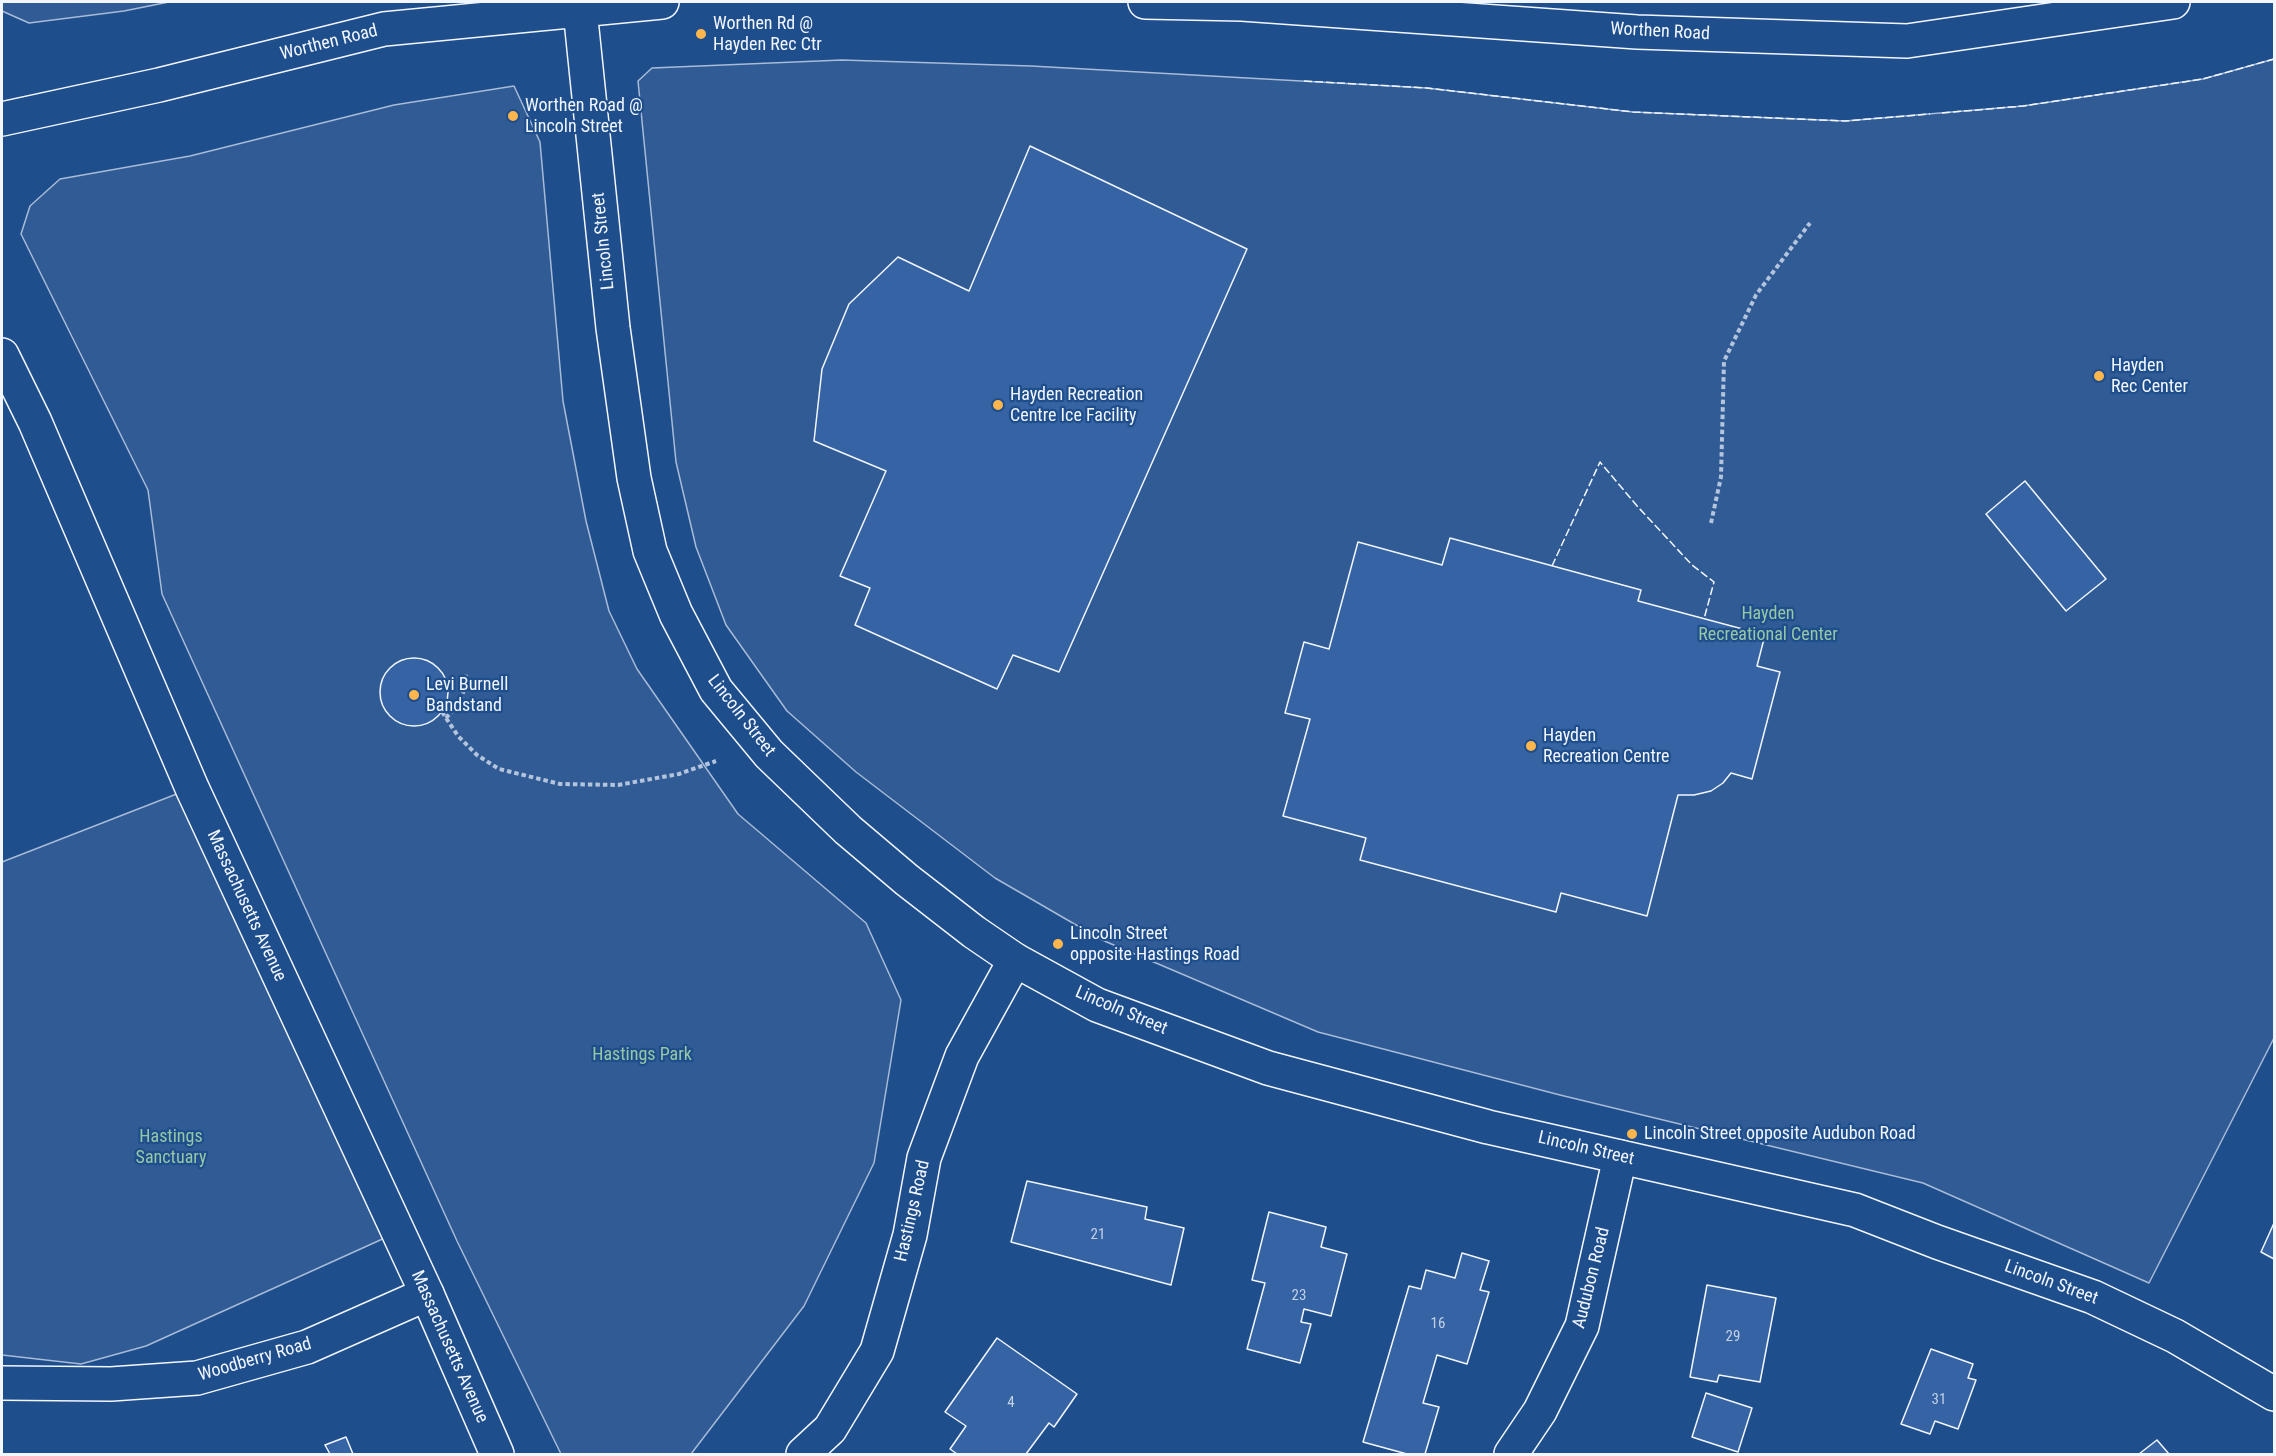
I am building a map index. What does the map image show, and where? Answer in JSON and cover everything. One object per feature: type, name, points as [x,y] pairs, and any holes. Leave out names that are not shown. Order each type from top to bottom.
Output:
[{"type":"street","name":"Worthen Road","points":[[2,118],[159,86],[384,29],[662,2]]},
{"type":"street","name":"Worthen Road","points":[[1145,2],[1242,4],[1637,32],[1907,41],[2173,2]]},
{"type":"street","name":"Lincoln Street","points":[[580,10],[613,328],[634,478],[650,551],[676,614],[716,690],[769,754],[848,830],[908,880],[974,932],[1015,960],[1097,1005],[1268,1068],[1488,1127],[1855,1210],[1937,1242],[2093,1297],[2175,1336],[2274,1394]]},
{"type":"street","name":"Massachusetts Avenue","points":[[2,355],[35,422],[192,788],[427,1294],[497,1455]]},
{"type":"street","name":"Hastings Road","points":[[803,1455],[830,1429],[877,1351],[910,1235],[924,1158],[962,1056],[1015,960]]},
{"type":"street","name":"Audubon Road","points":[[1511,1455],[1540,1411],[1582,1326],[1620,1157]]},
{"type":"street","name":"Woodberry Road","points":[[2,1383],[111,1383],[197,1378],[307,1347],[427,1294]]},
{"type":"path","points":[[1711,523],[1721,477],[1724,361],[1756,295],[1810,223]]},
{"type":"path","points":[[446,718],[459,703],[466,685],[466,672]]},
{"type":"path","points":[[442,712],[458,735],[477,755],[499,769],[560,783],[618,785],[679,774],[716,761]]},
{"type":"shaded area","points":[[2,2],[169,2],[124,11],[29,23],[2,11]]},
{"type":"shaded area","name":"Hayden Recreational Center","points":[[2274,59],[2274,1038],[2149,1283],[1923,1183],[1560,1095],[1318,1032],[1102,940],[995,878],[856,772],[787,711],[726,625],[696,547],[676,462],[638,81],[652,68],[842,60],[1031,66],[1427,88],[1633,112],[1845,121],[2023,106],[2203,79]]},
{"type":"shaded area","name":"Hastings Park","points":[[514,86],[540,142],[563,401],[586,521],[609,611],[637,669],[738,814],[866,923],[901,1000],[874,1163],[804,1306],[691,1454],[561,1454],[457,1241],[162,594],[148,490],[21,234],[30,206],[60,179],[190,156],[394,105]]},
{"type":"shaded area","name":"Hastings Sanctuary","points":[[192,788],[398,1232],[146,1346],[81,1364],[2,1355],[2,862]]},
{"type":"building","name":"Hayden Recreation Centre Ice Facility","points":[[1030,146],[1247,249],[1059,672],[1013,655],[997,689],[855,625],[870,588],[840,576],[886,471],[814,441],[822,369],[849,304],[898,257],[969,291]]},
{"type":"building","points":[[2025,481],[2106,579],[2066,611],[1986,514]]},
{"type":"building","name":"Hayden Recreation Centre","points":[[1450,538],[1641,590],[1638,601],[1765,635],[1757,666],[1780,672],[1752,779],[1731,773],[1723,783],[1711,791],[1694,795],[1678,795],[1647,916],[1561,893],[1556,912],[1360,860],[1366,838],[1283,816],[1310,719],[1285,713],[1304,642],[1329,649],[1358,542],[1442,565]]},
{"type":"building","name":"Levi Burnell Bandstand","points":[[414,658],[427,661],[438,668],[445,679],[448,692],[445,705],[438,716],[427,723],[414,726],[401,723],[390,716],[383,705],[380,692],[383,679],[390,668],[401,661]]},
{"type":"building","points":[[1027,1181],[1147,1207],[1145,1219],[1184,1228],[1171,1285],[1011,1242]]},
{"type":"building","points":[[1269,1212],[1326,1227],[1321,1247],[1347,1254],[1331,1316],[1304,1309],[1301,1322],[1311,1324],[1300,1363],[1247,1349],[1265,1283],[1252,1280]]},
{"type":"building","points":[[2274,1223],[2274,1259],[2261,1252]]},
{"type":"building","points":[[1462,1253],[1489,1261],[1480,1290],[1489,1292],[1467,1364],[1437,1355],[1423,1403],[1439,1407],[1425,1454],[1407,1454],[1363,1442],[1409,1286],[1421,1289],[1426,1270],[1455,1278]]},
{"type":"building","points":[[1707,1285],[1776,1298],[1760,1382],[1719,1375],[1717,1382],[1690,1377]]},
{"type":"building","points":[[997,1338],[1077,1394],[1054,1427],[1049,1423],[1026,1454],[957,1454],[950,1449],[966,1426],[945,1412]]},
{"type":"building","points":[[1931,1349],[1973,1364],[1968,1378],[1976,1380],[1958,1429],[1935,1421],[1930,1434],[1901,1424]]},
{"type":"building","points":[[1706,1393],[1752,1408],[1738,1452],[1692,1437]]},
{"type":"building","points":[[346,1437],[353,1454],[330,1454],[325,1445]]},
{"type":"building","points":[[2157,1440],[2169,1454],[2139,1454]]},
{"type":"fence","points":[[1942,113],[2023,106],[2203,79],[2274,59]]},
{"type":"fence","points":[[1304,81],[1427,88],[1633,112],[1845,121],[1930,114]]},
{"type":"fence","points":[[1552,566],[1600,462],[1692,565],[1714,582],[1704,619]]},
{"type":"place","name":"Worthen Rd @ Hayden Rec Ctr","points":[[701,34]]},
{"type":"place","name":"Worthen Road @ Lincoln Street","points":[[513,116]]},
{"type":"place","name":"Hayden Rec Center","points":[[2099,376]]},
{"type":"place","name":"Hayden Recreation Centre Ice Facility","points":[[998,405]]},
{"type":"place","name":"Levi Burnell Bandstand","points":[[414,695]]},
{"type":"place","name":"Hayden Recreation Centre","points":[[1531,746]]},
{"type":"place","name":"Lincoln Street opposite Hastings Road","points":[[1058,944]]},
{"type":"place","name":"Lincoln Street opposite Audubon Road","points":[[1632,1134]]}]
